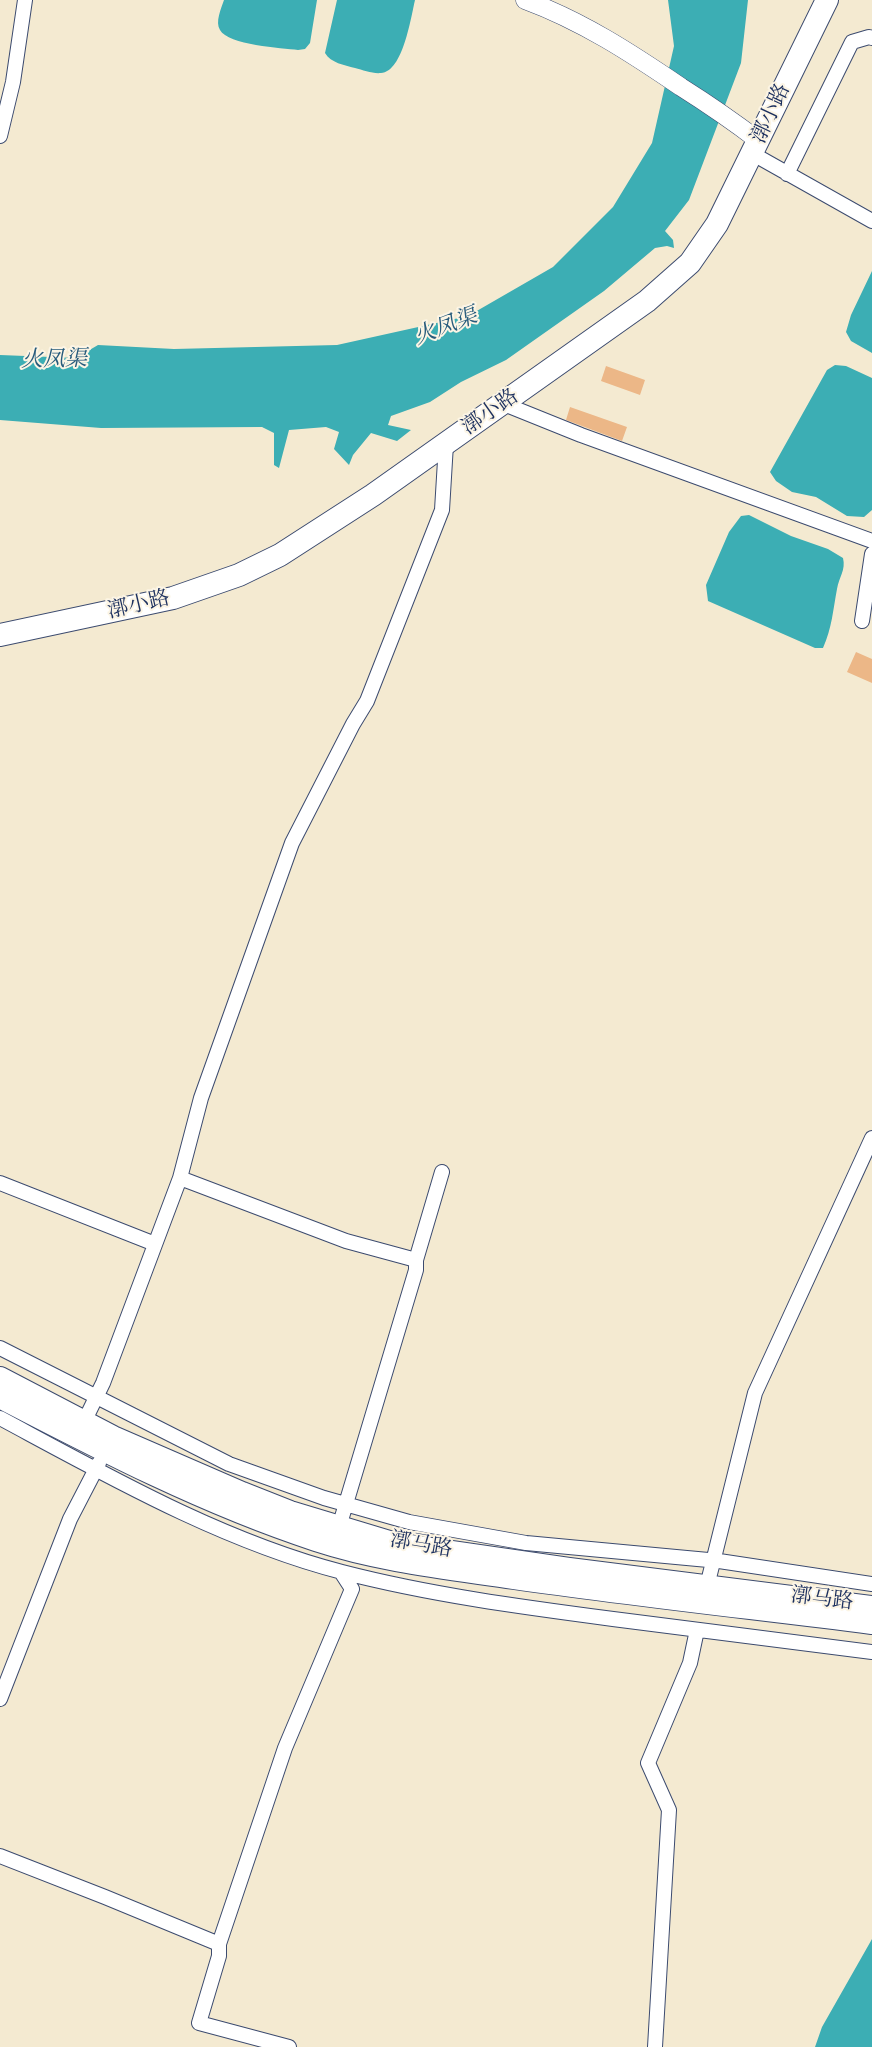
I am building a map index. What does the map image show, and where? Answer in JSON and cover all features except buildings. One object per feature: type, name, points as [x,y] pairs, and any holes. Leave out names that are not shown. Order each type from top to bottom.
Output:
[{"type":"main road","name":"漷小路","points":[[0,635],[173,598],[239,575],[280,555],[318,532],[504,404],[647,301],[690,263],[717,224],[751,141],[826,0]]},
{"type":"main road","name":"漷马路","points":[[0,1378],[84,1422],[105,1452],[242,1493],[339,1527],[396,1544],[569,1569],[872,1606]]},
{"type":"main road","name":"漷马路","points":[[0,1397],[105,1452],[239,1512],[318,1540],[393,1560],[567,1586],[872,1623]]},
{"type":"street","points":[[0,136],[13,82],[25,0]]},
{"type":"street","points":[[525,0],[561,13],[655,69],[751,141],[787,174],[872,221]]},
{"type":"street","points":[[787,174],[852,42],[869,37],[872,38]]},
{"type":"street","points":[[504,404],[581,435],[872,541]]},
{"type":"street","points":[[84,1422],[96,1398],[180,1178],[201,1098],[292,843],[353,724],[367,701],[442,510],[446,444]]},
{"type":"street","points":[[862,621],[872,554]]},
{"type":"street","points":[[707,1586],[754,1393],[872,1138]]},
{"type":"street","points":[[339,1527],[416,1270],[416,1260],[442,1172]]},
{"type":"street","points":[[180,1178],[346,1241],[416,1260]]},
{"type":"street","points":[[0,1183],[155,1244]]},
{"type":"street","points":[[0,1348],[229,1464],[346,1504],[409,1522],[526,1543],[713,1561],[872,1584]]},
{"type":"street","points":[[0,1418],[105,1452],[254,1543],[341,1572],[488,1603],[872,1652]]},
{"type":"street","points":[[0,1699],[70,1519],[105,1452]]},
{"type":"street","points":[[289,2047],[199,2023],[219,1956],[219,1944],[285,1748],[352,1589],[341,1572]]},
{"type":"street","points":[[655,2047],[669,1810],[648,1763],[690,1663],[697,1630]]},
{"type":"street","points":[[0,1856],[105,1896],[219,1944]]},
{"type":"water","points":[[224,0],[317,0],[310,43],[305,49],[298,50],[256,45],[225,35],[220,30],[218,23]]},
{"type":"water","points":[[337,0],[415,0],[405,42],[395,64],[389,70],[381,73],[365,71],[338,63],[325,53]]},
{"type":"water","name":"火凤渠","points":[[668,0],[748,0],[741,63],[689,200],[665,231],[673,240],[674,248],[667,246],[655,248],[604,291],[506,360],[461,382],[430,402],[391,416],[388,425],[411,430],[397,441],[371,433],[353,455],[349,465],[334,449],[339,432],[326,427],[289,430],[279,468],[274,465],[274,433],[262,427],[101,428],[0,420],[0,355],[76,358],[98,345],[174,349],[337,345],[468,316],[553,267],[613,207],[652,143],[674,46]]},
{"type":"water","points":[[872,271],[872,353],[851,341],[846,332],[851,315]]},
{"type":"water","points":[[835,365],[846,366],[872,378],[872,510],[864,517],[847,516],[816,497],[792,492],[776,481],[770,472],[827,370]]},
{"type":"water","points":[[749,515],[791,536],[828,549],[843,558],[843,570],[823,648],[815,648],[708,601],[706,585],[729,532],[741,516]]},
{"type":"water","points":[[872,1939],[872,2047],[815,2047],[822,2027]]}]
